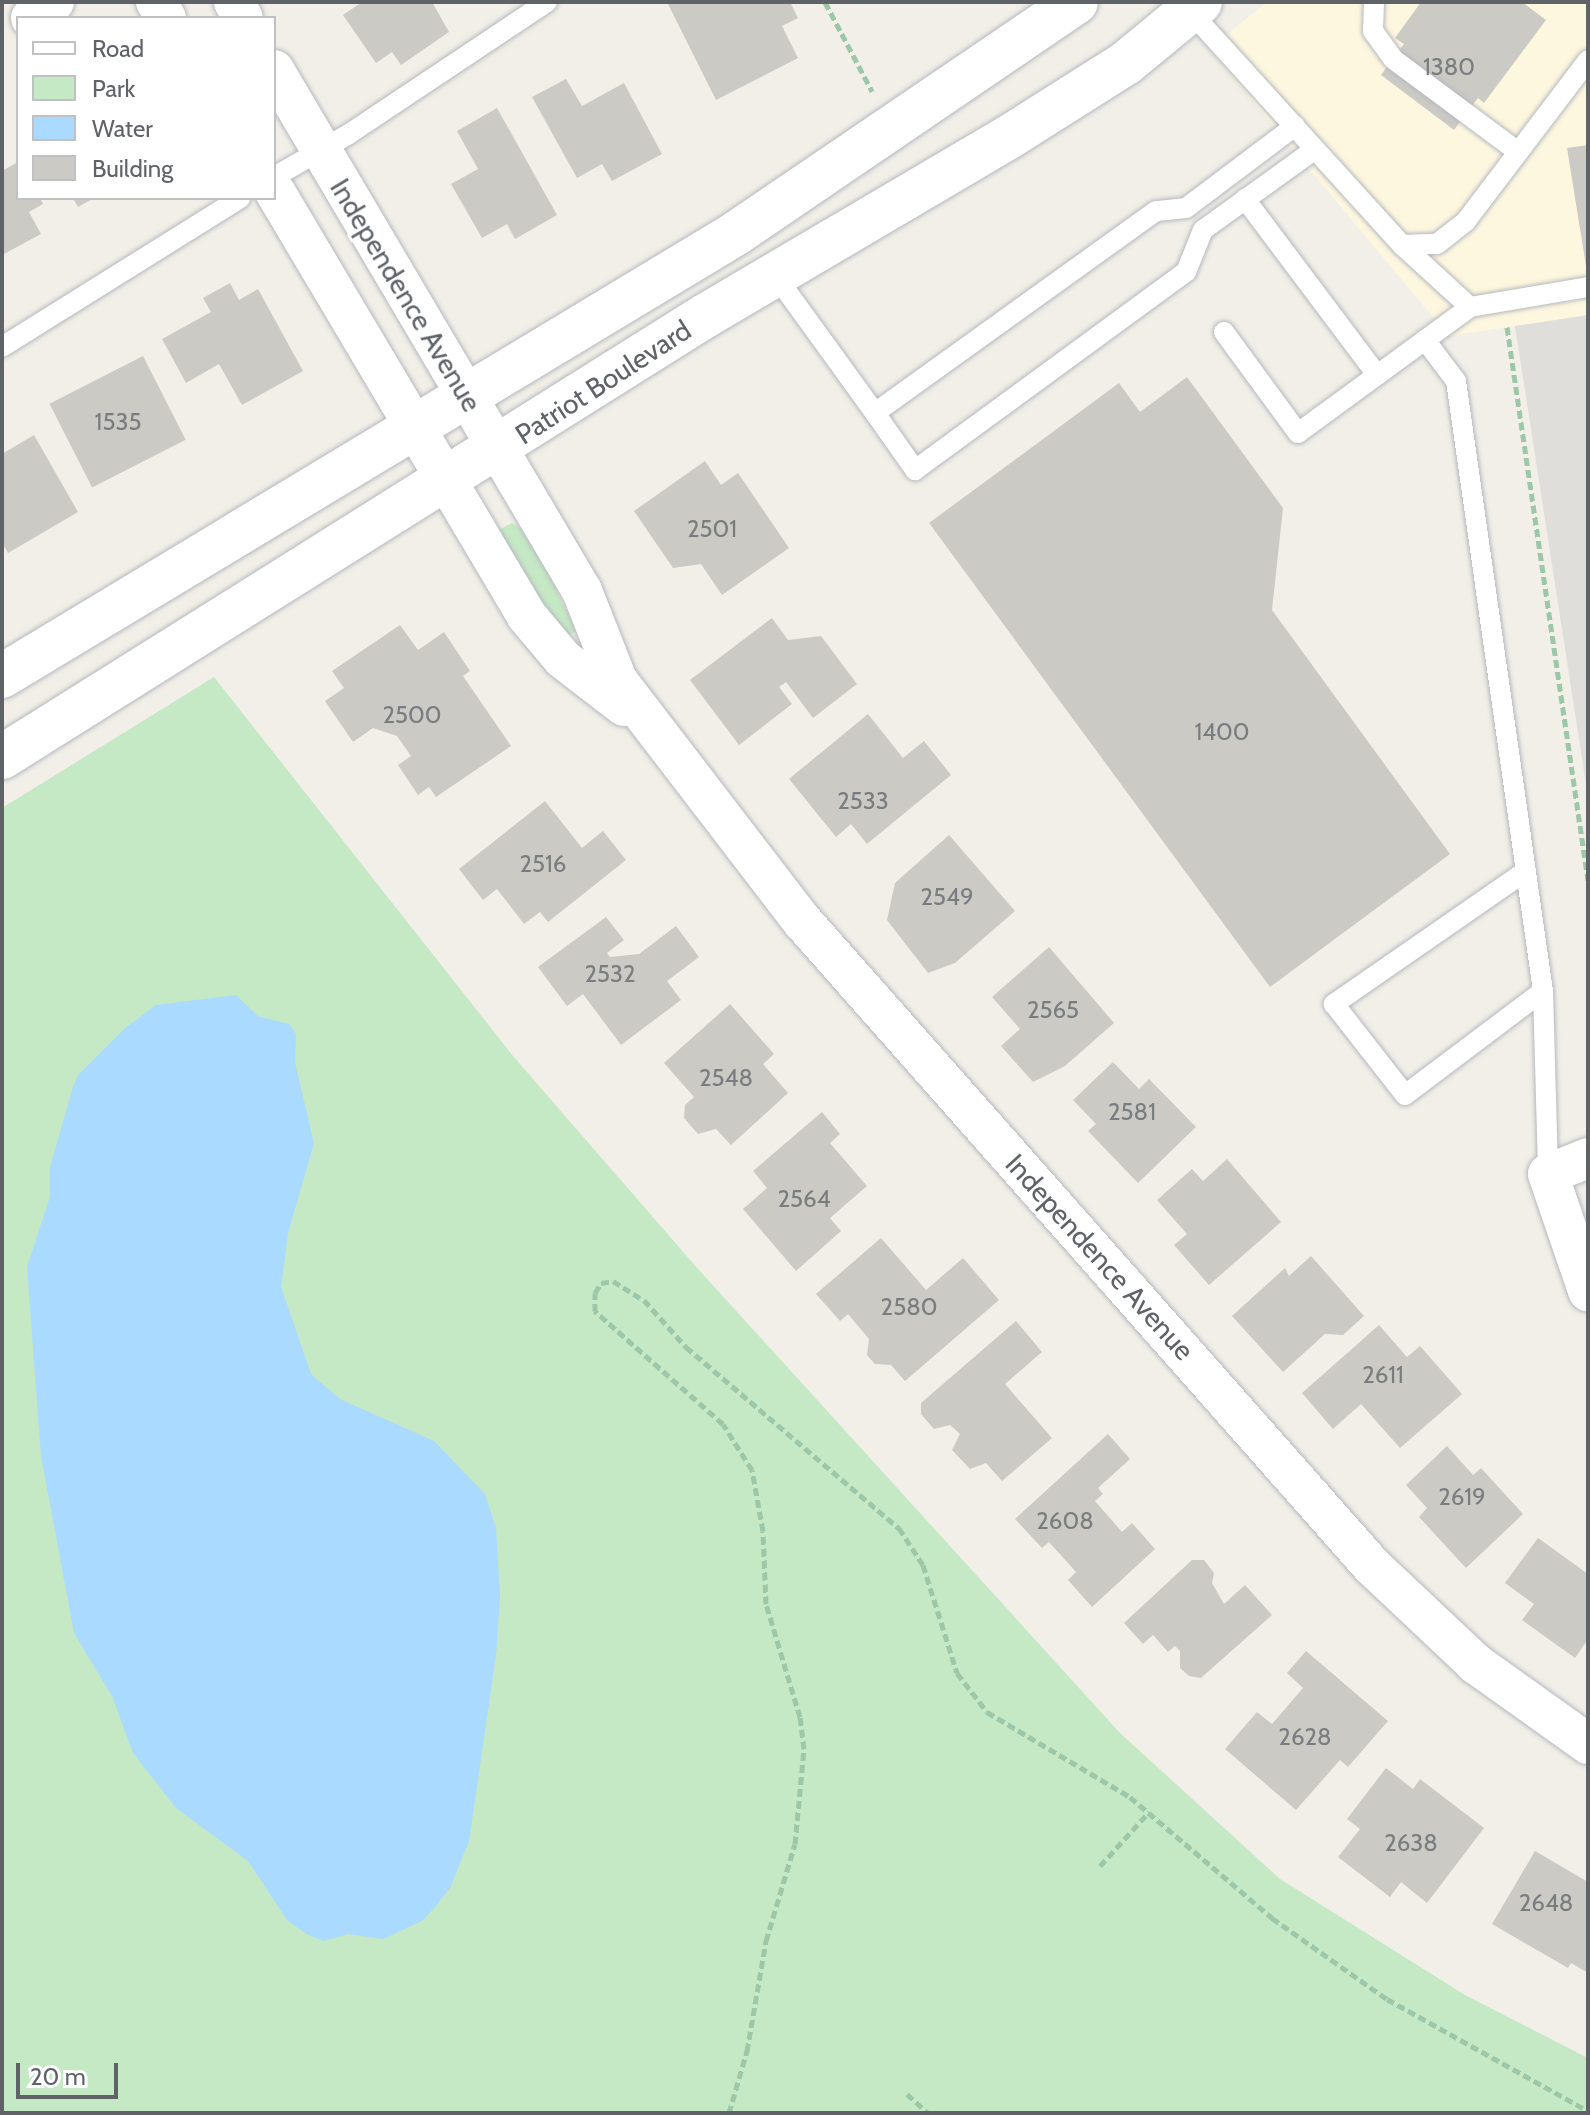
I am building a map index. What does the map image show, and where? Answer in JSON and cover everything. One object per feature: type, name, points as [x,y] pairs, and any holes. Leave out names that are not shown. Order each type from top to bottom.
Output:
[{"type":"main road","name":"Patriot Boulevard","points":[[2,676],[735,234],[1076,2]]},
{"type":"main road","name":"Patriot Boulevard","points":[[2,757],[775,275],[1009,137],[1126,63],[1191,5]]},
{"type":"street","name":"Independence Avenue","points":[[276,73],[582,591],[617,680],[803,922],[1372,1566],[1476,1664],[1588,1744]]},
{"type":"street","name":"Independence Avenue","points":[[276,193],[416,424],[493,565],[545,641],[652,728]]},
{"type":"street","points":[[1588,1158],[1548,1174],[1588,1291]]},
{"type":"lane","points":[[276,176],[321,151],[547,2]]},
{"type":"lane","points":[[1374,2],[1373,31],[1393,59],[1518,152]]},
{"type":"lane","points":[[1191,5],[1314,150],[1402,245],[1470,307]]},
{"type":"lane","points":[[1402,245],[1443,239],[1466,221],[1588,60]]},
{"type":"lane","points":[[875,413],[1156,211],[1186,208],[1295,126]]},
{"type":"lane","points":[[775,275],[915,470],[1186,272],[1203,230],[1314,150]]},
{"type":"lane","points":[[1245,199],[1377,375]]},
{"type":"lane","points":[[2,347],[237,200]]},
{"type":"lane","points":[[1186,208],[1203,230]]},
{"type":"lane","points":[[1224,332],[1298,433],[1470,307],[1588,287]]},
{"type":"lane","points":[[1425,340],[1456,381],[1543,991],[1548,1174]]},
{"type":"lane","points":[[1526,871],[1334,1004],[1405,1095],[1543,991]]},
{"type":"path","points":[[825,2],[872,91]]},
{"type":"path","points":[[1503,301],[1588,880]]},
{"type":"path","points":[[729,2113],[747,2051],[766,1941],[795,1844],[804,1749],[800,1717],[766,1604],[763,1531],[752,1470],[723,1424],[595,1311],[601,1283],[613,1281],[644,1300],[686,1347],[899,1528],[923,1565],[957,1673],[987,1712],[1149,1812],[1339,1967],[1588,2111]]},
{"type":"path","points":[[1100,1866],[1149,1812]]},
{"type":"path","points":[[907,2094],[928,2113]]},
{"type":"shaded area","points":[[1267,2],[1588,2],[1588,315],[1449,336],[1209,49]]},
{"type":"shaded area","points":[[1588,315],[1588,797],[1515,326]]},
{"type":"green space","points":[[512,523],[520,528],[547,571],[576,631],[559,641],[494,532]]},
{"type":"green space","points":[[214,677],[513,1056],[698,1269],[1120,1733],[1280,1879],[1465,1995],[1588,2058],[1588,2113],[2,2113],[2,808]]},
{"type":"water","points":[[236,995],[258,1016],[289,1024],[296,1034],[295,1063],[314,1143],[288,1233],[281,1287],[311,1374],[340,1399],[434,1441],[485,1494],[496,1528],[500,1596],[496,1655],[469,1841],[450,1888],[436,1906],[422,1921],[383,1939],[348,1934],[324,1941],[308,1935],[287,1920],[248,1861],[176,1808],[133,1753],[112,1696],[74,1633],[41,1456],[27,1267],[50,1197],[50,1167],[78,1075],[124,1029],[156,1005]]},
{"type":"building","points":[[362,2],[432,2],[449,32],[401,65],[392,52],[376,63],[343,15]]},
{"type":"building","points":[[667,2],[790,2],[798,18],[782,26],[798,58],[716,100]]},
{"type":"building","points":[[1421,2],[1522,2],[1546,20],[1484,103],[1478,98],[1454,130],[1381,75],[1404,44],[1395,38]]},
{"type":"building","points":[[566,79],[582,106],[624,83],[662,154],[612,181],[602,164],[577,178],[532,97]]},
{"type":"building","points":[[497,108],[557,215],[515,239],[507,224],[482,238],[451,184],[478,169],[457,131]]},
{"type":"building","points":[[1588,145],[1588,266],[1586,266],[1567,148]]},
{"type":"building","points":[[16,163],[16,200],[41,200],[43,204],[29,212],[41,234],[2,255],[2,171]]},
{"type":"building","points":[[74,200],[90,200],[78,207]]},
{"type":"building","points":[[230,283],[239,300],[258,289],[303,371],[242,405],[219,364],[186,383],[162,339],[211,312],[203,298]]},
{"type":"building","points":[[143,356],[186,440],[92,487],[49,404]]},
{"type":"building","points":[[1187,377],[1283,508],[1272,610],[1450,854],[1270,987],[929,523],[1119,383],[1140,412]]},
{"type":"building","points":[[34,435],[78,512],[8,553],[2,543],[2,454]]},
{"type":"building","points":[[705,461],[721,485],[738,473],[789,548],[722,595],[701,564],[673,568],[634,511]]},
{"type":"building","points":[[772,618],[788,640],[821,636],[857,684],[813,718],[786,682],[779,687],[792,704],[739,745],[690,680]]},
{"type":"building","points":[[400,625],[418,650],[444,632],[470,671],[463,676],[511,746],[436,797],[429,787],[418,795],[398,765],[411,756],[397,736],[373,728],[353,742],[325,701],[344,688],[332,671]]},
{"type":"building","points":[[868,714],[903,758],[924,741],[951,775],[867,844],[851,824],[836,837],[789,779]]},
{"type":"building","points":[[545,801],[582,848],[603,831],[626,860],[548,922],[540,912],[524,924],[497,889],[483,900],[459,869]]},
{"type":"building","points":[[949,835],[1015,911],[955,963],[928,973],[887,920],[895,883]]},
{"type":"building","points":[[606,917],[624,940],[607,953],[610,957],[639,954],[676,926],[699,957],[667,981],[681,1000],[621,1045],[583,994],[567,1006],[538,967]]},
{"type":"building","points":[[1049,947],[1114,1023],[1065,1066],[1033,1082],[1001,1046],[1020,1029],[992,997]]},
{"type":"building","points":[[730,1004],[774,1054],[763,1064],[788,1093],[731,1145],[716,1129],[698,1134],[684,1118],[685,1105],[694,1097],[664,1063]]},
{"type":"building","points":[[1113,1062],[1139,1089],[1149,1079],[1196,1127],[1138,1183],[1088,1131],[1096,1124],[1073,1100]]},
{"type":"building","points":[[822,1112],[840,1134],[830,1143],[867,1186],[830,1218],[841,1231],[796,1271],[743,1209],[767,1188],[753,1171]]},
{"type":"building","points":[[1227,1159],[1281,1222],[1209,1285],[1174,1245],[1187,1234],[1157,1200],[1192,1169],[1203,1181]]},
{"type":"building","points":[[881,1238],[926,1290],[963,1258],[999,1300],[905,1381],[891,1365],[875,1364],[867,1355],[869,1339],[848,1314],[840,1321],[816,1294]]},
{"type":"building","points":[[1311,1256],[1364,1316],[1343,1335],[1325,1334],[1283,1372],[1232,1316],[1285,1268],[1289,1276]]},
{"type":"building","points":[[1016,1321],[1042,1352],[1005,1384],[1052,1438],[1002,1481],[986,1463],[970,1469],[952,1450],[960,1434],[950,1425],[934,1429],[921,1414],[921,1403]]},
{"type":"building","points":[[1379,1325],[1407,1357],[1420,1346],[1462,1394],[1400,1448],[1361,1404],[1333,1429],[1302,1393]]},
{"type":"building","points":[[1108,1434],[1130,1459],[1098,1488],[1103,1494],[1095,1501],[1122,1532],[1132,1523],[1155,1549],[1092,1607],[1068,1580],[1076,1572],[1049,1542],[1042,1548],[1015,1519]]},
{"type":"building","points":[[1447,1446],[1473,1475],[1481,1468],[1523,1514],[1466,1568],[1419,1517],[1427,1508],[1406,1485]]},
{"type":"building","points":[[1538,1538],[1588,1574],[1588,1639],[1575,1658],[1522,1620],[1534,1604],[1505,1583]]},
{"type":"building","points":[[1192,1560],[1204,1560],[1214,1573],[1212,1583],[1224,1604],[1245,1585],[1272,1615],[1201,1678],[1189,1676],[1180,1668],[1180,1651],[1175,1646],[1168,1652],[1153,1635],[1143,1644],[1124,1623]]},
{"type":"building","points":[[1306,1651],[1388,1721],[1348,1767],[1340,1760],[1296,1810],[1225,1749],[1257,1712],[1272,1724],[1303,1688],[1287,1673]]},
{"type":"building","points":[[1386,1768],[1413,1789],[1420,1779],[1484,1828],[1427,1903],[1401,1882],[1390,1897],[1338,1857],[1360,1829],[1347,1819]]},
{"type":"building","points":[[1535,1851],[1588,1882],[1588,1973],[1571,1963],[1568,1968],[1492,1924]]}]
